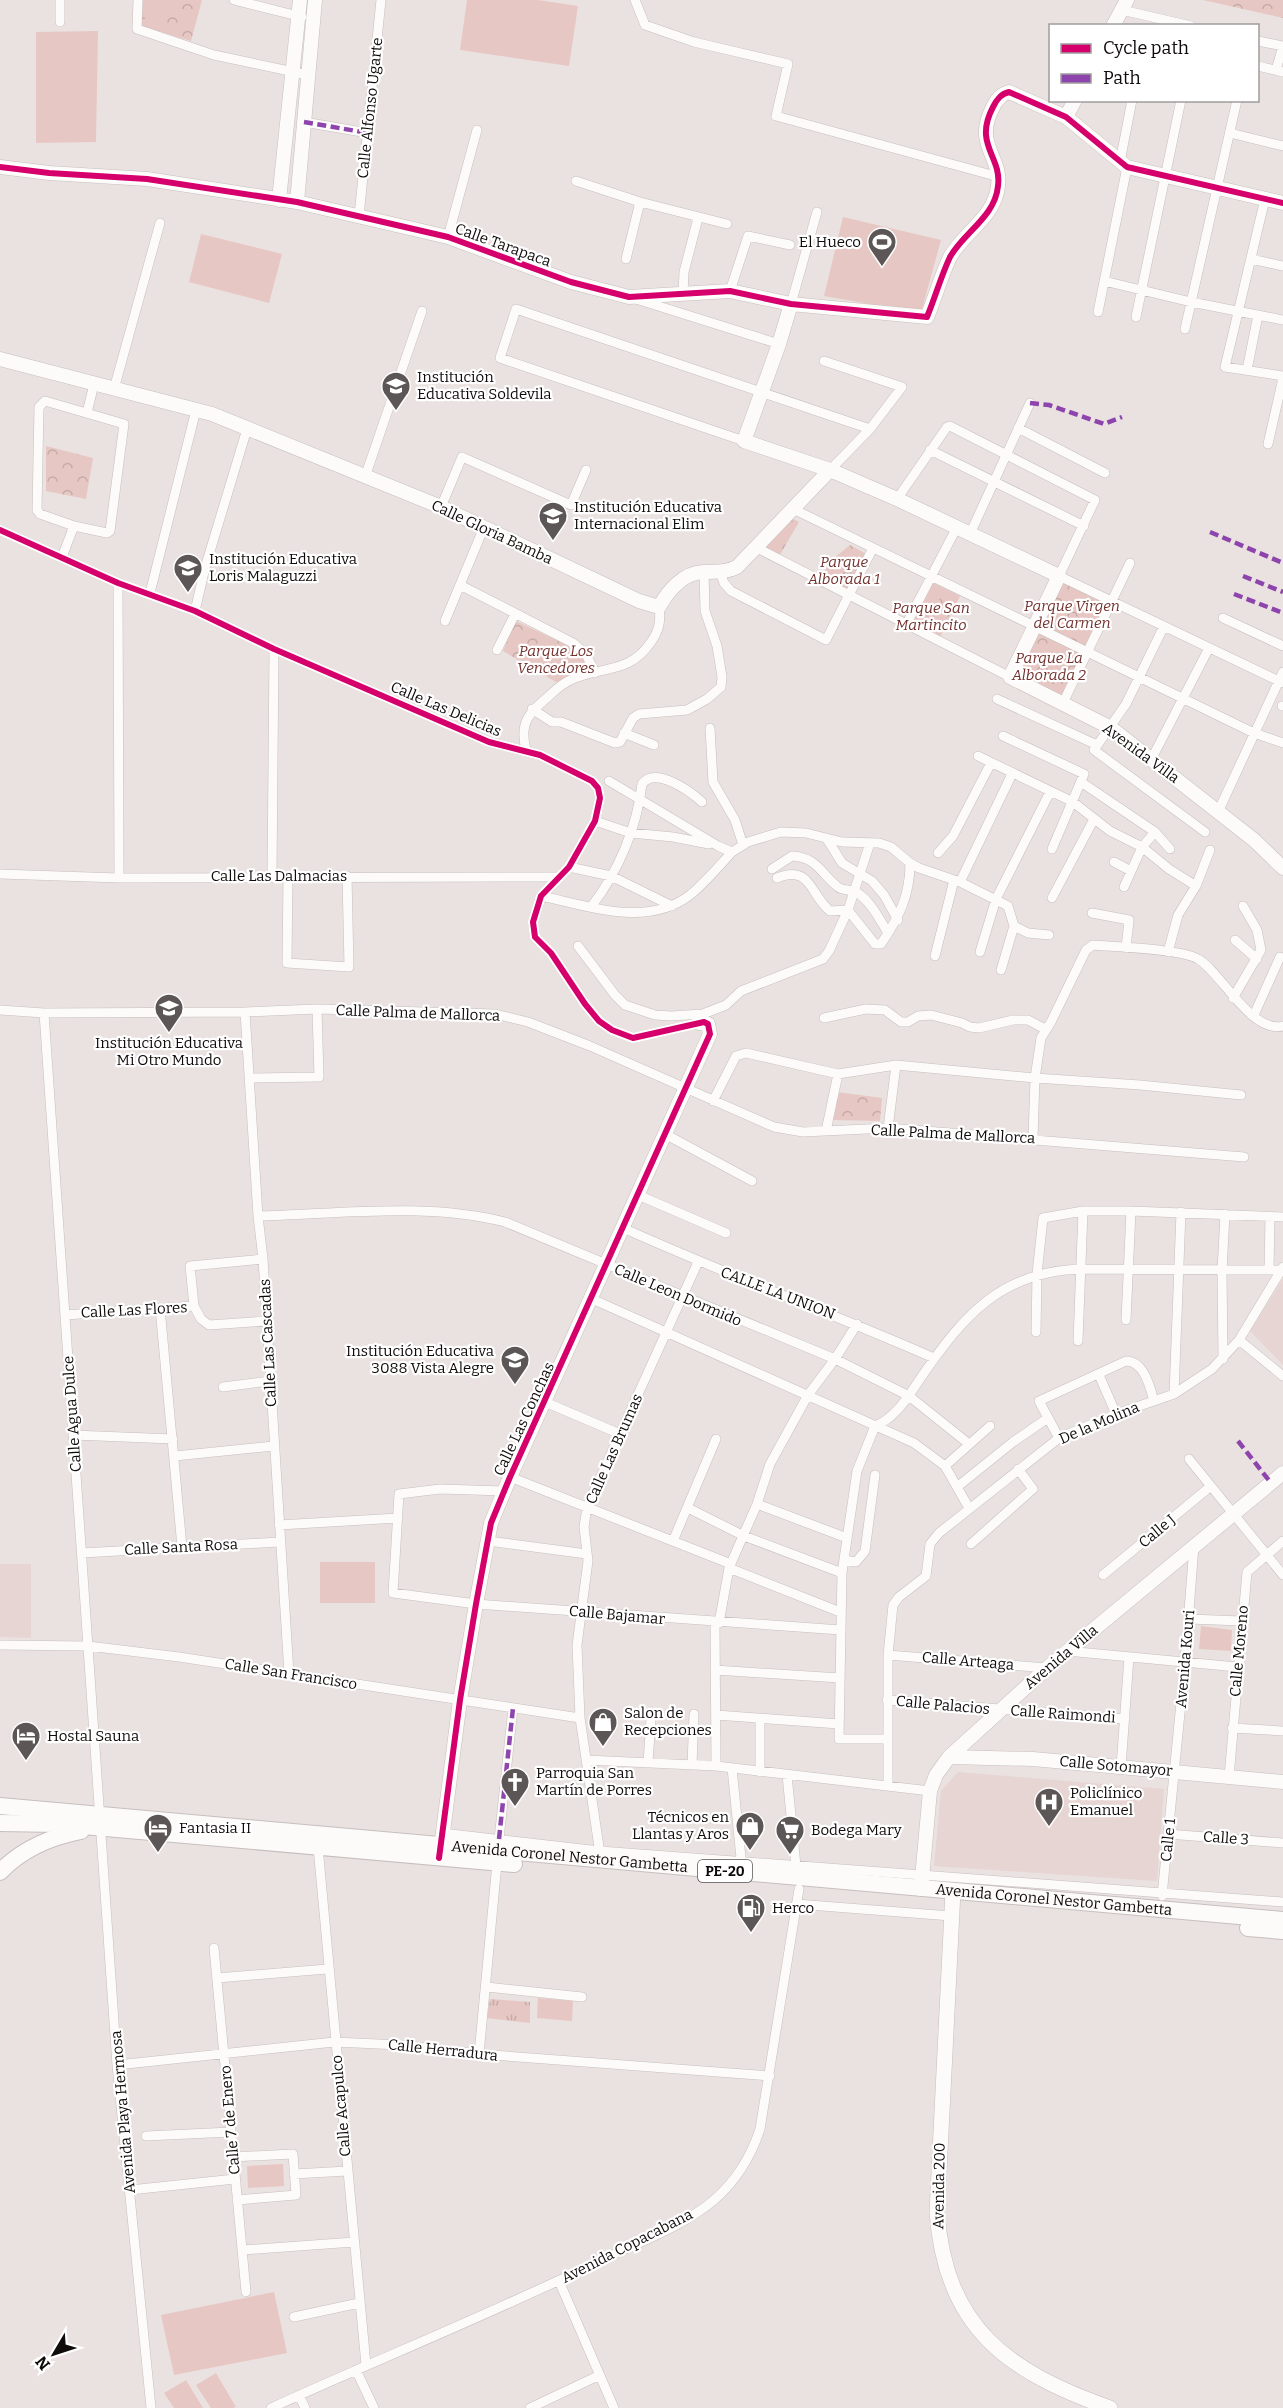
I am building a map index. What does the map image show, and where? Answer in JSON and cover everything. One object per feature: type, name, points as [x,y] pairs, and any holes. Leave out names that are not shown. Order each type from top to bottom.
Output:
[{"type":"highway","points":[[0,1798],[36,1808]]},
{"type":"highway","points":[[0,1806],[36,1808]]},
{"type":"highway","name":"Avenida Coronel Nestor Gambetta","points":[[36,1808],[101,1822],[318,1847],[485,1844],[601,1856],[921,1882],[952,1897],[1283,1931]]},
{"type":"highway","name":"Avenida Coronel Nestor Gambetta","points":[[101,1822],[441,1845],[497,1863],[798,1896],[1162,1901],[1283,1920]]},
{"type":"highway","points":[[0,1823],[101,1822]]},
{"type":"highway","points":[[0,1872],[16,1858],[44,1841],[101,1822]]},
{"type":"main road","name":"Avenida 200","points":[[952,1897],[937,2212],[943,2259],[956,2293],[970,2319],[1004,2355],[1025,2371],[1083,2403],[1110,2408]]},
{"type":"street","points":[[60,0],[60,22]]},
{"type":"street","points":[[138,0],[137,29],[214,55],[308,75]]},
{"type":"street","points":[[234,0],[314,20]]},
{"type":"street","points":[[279,200],[300,0]]},
{"type":"street","points":[[297,202],[315,0]]},
{"type":"street","name":"Calle Alfonso Ugarte","points":[[359,216],[381,0]]},
{"type":"street","points":[[635,0],[645,25],[694,42],[788,64],[776,116],[999,177]]},
{"type":"street","points":[[1114,24],[1124,5],[1185,24]]},
{"type":"street","points":[[1259,41],[1283,46],[1279,71],[1259,66]]},
{"type":"street","points":[[999,177],[989,152],[987,123],[996,102],[1002,94],[1009,92],[1066,117],[1124,164],[1283,203]]},
{"type":"street","points":[[1066,117],[1074,102]]},
{"type":"street","points":[[1098,312],[1124,164],[1132,102]]},
{"type":"street","points":[[1136,317],[1181,102]]},
{"type":"street","points":[[1185,329],[1237,102]]},
{"type":"street","points":[[304,122],[368,134]]},
{"type":"street","points":[[448,237],[477,130]]},
{"type":"street","points":[[1230,134],[1283,146]]},
{"type":"street","name":"Calle Tarapaca","points":[[0,167],[50,173],[147,179],[297,202],[448,237],[571,282],[629,297],[730,291],[791,304],[927,318],[950,258],[982,221],[994,201],[999,177]]},
{"type":"street","points":[[576,181],[640,202],[727,224]]},
{"type":"street","points":[[1265,199],[1226,367],[1283,377],[1268,444]]},
{"type":"street","points":[[626,259],[640,202]]},
{"type":"street","points":[[744,441],[779,344],[817,212]]},
{"type":"street","points":[[683,293],[684,272],[698,218]]},
{"type":"street","points":[[114,389],[160,223]]},
{"type":"street","points":[[730,291],[748,236],[790,245]]},
{"type":"street","points":[[1251,259],[1283,266]]},
{"type":"street","points":[[1104,281],[1191,302],[1283,320]]},
{"type":"street","points":[[629,297],[779,344]]},
{"type":"street","points":[[870,429],[516,309],[500,358],[830,470],[957,527],[1280,682]]},
{"type":"street","points":[[365,477],[422,311]]},
{"type":"street","points":[[1247,370],[1258,315]]},
{"type":"street","name":"Calle Gloria Bamba","points":[[0,359],[196,410],[247,429],[441,507],[658,608]]},
{"type":"street","points":[[525,750],[523,738],[527,717],[532,710],[563,683],[576,677],[625,666],[642,654],[657,633],[660,623],[658,608],[676,585],[694,573],[720,572],[737,567],[757,549],[870,429],[902,387],[824,361]]},
{"type":"street","points":[[87,413],[94,384]]},
{"type":"street","points":[[45,402],[124,424],[125,428],[111,531],[106,533],[74,526],[40,514],[38,510],[39,407],[45,402]]},
{"type":"street","points":[[970,534],[1030,403]]},
{"type":"street","points":[[150,593],[196,410]]},
{"type":"street","points":[[897,499],[948,426],[1093,498],[1095,502],[1084,526],[1010,677]]},
{"type":"street","points":[[1018,428],[1105,473]]},
{"type":"street","points":[[195,611],[205,568],[247,429]]},
{"type":"street","points":[[930,450],[1084,526]]},
{"type":"street","points":[[441,507],[462,457],[571,505],[586,470]]},
{"type":"street","points":[[793,509],[1254,733],[1283,743]]},
{"type":"street","points":[[62,557],[74,526]]},
{"type":"street","points":[[445,621],[484,527]]},
{"type":"street","points":[[907,622],[957,527]]},
{"type":"street","name":"Calle Las Delicias","points":[[0,530],[118,583],[195,611],[273,649],[489,742],[512,749],[525,750],[591,781],[598,788],[600,798],[595,821],[569,867],[541,896],[532,922],[535,937],[551,953],[599,1021],[612,1030],[633,1038],[699,1023]]},
{"type":"street","points":[[720,572],[724,583],[731,591],[826,640],[873,548]]},
{"type":"street","name":"Avenida Villa","points":[[757,549],[907,622],[1062,705],[1112,728],[1254,840],[1283,868]]},
{"type":"street","points":[[1062,705],[1130,563]]},
{"type":"street","points":[[532,710],[552,722],[561,722],[615,743],[620,742],[633,717],[639,714],[687,710],[707,699],[721,687],[722,677],[719,654],[705,611],[704,571]]},
{"type":"street","points":[[118,583],[119,878]]},
{"type":"street","points":[[460,585],[573,643],[586,654],[595,673]]},
{"type":"street","points":[[497,650],[514,614]]},
{"type":"street","points":[[1223,618],[1283,646]]},
{"type":"street","points":[[1164,626],[1112,728],[1094,750],[1204,832]]},
{"type":"street","points":[[1152,758],[1209,648]]},
{"type":"street","points":[[272,876],[273,649]]},
{"type":"street","points":[[1218,812],[1283,672]]},
{"type":"street","points":[[997,699],[1097,745]]},
{"type":"street","points":[[710,728],[713,782],[735,820],[743,845]]},
{"type":"street","points":[[624,733],[654,745]]},
{"type":"street","points":[[1003,736],[1084,774],[1052,849]]},
{"type":"street","points":[[978,756],[1073,802],[1110,831],[1142,847],[1169,869],[1196,886]]},
{"type":"street","points":[[938,853],[953,836],[991,763]]},
{"type":"street","points":[[935,956],[957,881],[1012,774]]},
{"type":"street","points":[[591,907],[611,876],[631,833],[642,784],[646,779],[651,777],[689,789],[702,802]]},
{"type":"street","points":[[609,781],[718,846],[732,852]]},
{"type":"street","points":[[1081,782],[1155,832],[1170,849]]},
{"type":"street","points":[[980,952],[996,899],[1050,792]]},
{"type":"street","points":[[1052,898],[1094,819]]},
{"type":"street","points":[[595,821],[631,833],[673,837],[718,846]]},
{"type":"street","points":[[541,896],[622,913],[657,910],[672,906],[690,894],[732,852],[743,845],[781,832],[806,833],[842,842],[870,843],[891,847],[910,864],[957,881],[1008,906],[1014,926],[1000,970]]},
{"type":"street","points":[[1124,886],[1142,847],[1155,832]]},
{"type":"street","points":[[827,839],[842,862],[862,873],[884,895],[898,920]]},
{"type":"street","points":[[578,946],[625,1005],[655,1015],[703,1014],[726,1005],[741,991],[823,959],[829,951],[855,892],[870,843]]},
{"type":"street","points":[[1168,952],[1178,915],[1196,886],[1210,850]]},
{"type":"street","points":[[848,909],[830,911],[812,886],[801,876],[774,873],[792,856],[799,856],[821,868],[840,889],[855,892],[870,906],[888,933]]},
{"type":"street","points":[[1114,862],[1131,871]]},
{"type":"street","points":[[848,909],[875,944],[881,944],[898,920],[910,884],[910,864]]},
{"type":"street","points":[[569,867],[611,876],[672,906]]},
{"type":"street","name":"Calle Las Dalmacias","points":[[0,874],[119,878],[558,877]]},
{"type":"street","points":[[288,876],[287,963],[349,967],[347,876]]},
{"type":"street","points":[[1233,998],[1262,950],[1257,930],[1243,906]]},
{"type":"street","points":[[1092,913],[1129,920],[1126,948]]},
{"type":"street","points":[[1014,926],[1029,933],[1049,935]]},
{"type":"street","points":[[1235,940],[1257,959]]},
{"type":"street","points":[[1033,1138],[1035,1078],[1041,1038],[1086,950],[1093,945],[1168,952],[1198,959],[1233,998],[1254,1016],[1277,1028],[1283,1026]]},
{"type":"street","points":[[1254,1016],[1280,957]]},
{"type":"street","points":[[824,1018],[866,1009],[885,1010],[901,1022],[908,1022],[918,1016],[931,1015],[962,1023],[970,1028],[1013,1020],[1028,1020],[1045,1029]]},
{"type":"street","name":"Calle Palma de Mallorca","points":[[0,1010],[45,1013],[317,1010],[495,1014],[528,1022],[581,1042],[774,1128],[803,1132],[888,1128],[1033,1138],[1244,1157]]},
{"type":"street","points":[[249,1078],[319,1077],[317,1010]]},
{"type":"street","name":"Calle Las Cascadas","points":[[245,1012],[289,1674]]},
{"type":"street","name":"Calle Agua Dulce","points":[[45,1013],[101,1822]]},
{"type":"street","name":"Calle Las Conchas","points":[[441,1845],[460,1700],[491,1523],[710,1034],[708,1024],[699,1023]]},
{"type":"street","points":[[713,1101],[733,1061],[741,1053],[837,1074],[896,1065],[1035,1078],[1140,1084],[1241,1095]]},
{"type":"street","points":[[888,1128],[896,1065]]},
{"type":"street","points":[[826,1131],[837,1074]]},
{"type":"street","points":[[665,1134],[752,1181]]},
{"type":"street","points":[[638,1195],[726,1233]]},
{"type":"street","points":[[1078,1341],[1083,1211]]},
{"type":"street","points":[[1036,1332],[1038,1274],[1044,1218],[1083,1211],[1283,1216]]},
{"type":"street","points":[[1126,1320],[1131,1211]]},
{"type":"street","name":"Calle Leon Dormido","points":[[258,1216],[402,1212],[473,1214],[527,1229],[606,1265],[835,1359],[909,1396],[969,1443]]},
{"type":"street","points":[[1174,1394],[1181,1212]]},
{"type":"street","points":[[1223,1359],[1222,1271],[1226,1214]]},
{"type":"street","points":[[1269,1269],[1270,1217]]},
{"type":"street","name":"CALLE LA UNION","points":[[623,1228],[698,1262],[857,1324],[934,1358]]},
{"type":"street","points":[[194,1306],[190,1266],[263,1259]]},
{"type":"street","name":"Calle Las Brumas","points":[[601,1856],[580,1718],[577,1645],[587,1554],[584,1527],[587,1508],[698,1262]]},
{"type":"street","points":[[888,1739],[839,1739],[840,1612],[846,1538],[857,1471],[875,1426],[884,1423],[909,1396],[934,1358],[978,1306],[1010,1286],[1038,1274],[1064,1269],[1222,1271],[1282,1269]]},
{"type":"street","name":"De la Molina","points":[[888,1655],[893,1605],[899,1597],[926,1576],[930,1544],[939,1533],[1059,1438],[1116,1414],[1174,1394],[1212,1369],[1239,1340],[1282,1269]]},
{"type":"street","points":[[592,1299],[914,1443],[945,1466],[969,1508]]},
{"type":"street","name":"Calle Las Flores","points":[[65,1315],[194,1306],[201,1319],[209,1325],[266,1321]]},
{"type":"street","points":[[160,1308],[182,1547]]},
{"type":"street","points":[[716,1766],[717,1623],[730,1566],[757,1504],[771,1464],[808,1395],[857,1324]]},
{"type":"street","points":[[1239,1340],[1283,1376]]},
{"type":"street","points":[[1059,1438],[1039,1401],[1126,1361],[1136,1363],[1150,1387],[1154,1401]]},
{"type":"street","points":[[1099,1375],[1116,1414]]},
{"type":"street","points":[[223,1387],[270,1381]]},
{"type":"street","points":[[545,1402],[620,1434]]},
{"type":"street","points":[[957,1487],[1013,1442],[1048,1418]]},
{"type":"street","points":[[945,1466],[990,1426]]},
{"type":"street","points":[[73,1434],[173,1439]]},
{"type":"street","points":[[673,1541],[716,1439]]},
{"type":"street","points":[[175,1456],[274,1446]]},
{"type":"street","points":[[1189,1459],[1283,1575]]},
{"type":"street","points":[[971,1544],[1033,1489],[1018,1469]]},
{"type":"street","name":"Avenida Villa","points":[[921,1882],[930,1791],[936,1775],[949,1757],[1047,1668],[1283,1473]]},
{"type":"street","points":[[844,1560],[856,1562],[865,1551],[875,1475]]},
{"type":"street","points":[[510,1477],[673,1541],[840,1612]]},
{"type":"street","name":"Calle J","points":[[1103,1575],[1211,1486]]},
{"type":"street","points":[[279,1525],[398,1518],[399,1494],[440,1489],[504,1491]]},
{"type":"street","points":[[757,1504],[846,1538]]},
{"type":"street","points":[[688,1508],[744,1536],[842,1573]]},
{"type":"street","name":"Calle Bajamar","points":[[398,1518],[393,1593],[476,1604],[717,1623],[841,1630]]},
{"type":"street","points":[[488,1541],[587,1554]]},
{"type":"street","name":"Calle Moreno","points":[[1229,1777],[1246,1572],[1283,1541]]},
{"type":"street","name":"Calle Santa Rosa","points":[[82,1553],[280,1542]]},
{"type":"street","name":"Avenida Kouri","points":[[1175,1772],[1194,1546]]},
{"type":"street","points":[[1189,1618],[1241,1621]]},
{"type":"street","name":"Calle San Francisco","points":[[0,1645],[88,1646],[580,1718]]},
{"type":"street","points":[[1067,1651],[1237,1667]]},
{"type":"street","points":[[888,1655],[888,1785]]},
{"type":"street","name":"Calle Arteaga","points":[[888,1655],[1047,1668]]},
{"type":"street","points":[[1121,1767],[1129,1657]]},
{"type":"street","points":[[715,1670],[840,1678]]},
{"type":"street","name":"Calle Palacios","points":[[887,1700],[1000,1710]]},
{"type":"street","points":[[499,1839],[513,1708]]},
{"type":"street","name":"Calle Raimondi","points":[[1000,1710],[1125,1719]]},
{"type":"street","points":[[692,1765],[694,1714]]},
{"type":"street","points":[[716,1715],[839,1724]]},
{"type":"street","points":[[648,1763],[651,1718]]},
{"type":"street","points":[[759,1719],[760,1772]]},
{"type":"street","points":[[1232,1728],[1283,1731]]},
{"type":"street","name":"Calle Sotomayor","points":[[949,1757],[1033,1759],[1283,1782]]},
{"type":"street","points":[[586,1760],[716,1766],[930,1791]]},
{"type":"street","points":[[732,1768],[742,1868],[796,1866],[921,1882]]},
{"type":"street","name":"Calle 1","points":[[1162,1901],[1175,1772]]},
{"type":"street","points":[[787,1775],[796,1866]]},
{"type":"street","name":"Avenida Playa Hermosa","points":[[101,1822],[117,2065],[151,2408]]},
{"type":"street","name":"Calle 3","points":[[1168,1834],[1283,1843]]},
{"type":"street","points":[[485,1844],[499,1839]]},
{"type":"street","points":[[499,1839],[512,1847]]},
{"type":"street","name":"Calle Acapulco","points":[[318,1847],[327,1969],[360,2303],[361,2367],[374,2408]]},
{"type":"street","points":[[479,2054],[497,1863]]},
{"type":"street","name":"Avenida Copacabana","points":[[270,2408],[559,2281],[675,2225],[713,2200],[743,2167],[754,2147],[770,2076],[798,1896]]},
{"type":"street","points":[[1162,1901],[1283,1902]]},
{"type":"street","name":"Calle 7 de Enero","points":[[213,1947],[246,2292]]},
{"type":"street","points":[[217,1978],[327,1969]]},
{"type":"street","points":[[487,1988],[582,1997]]},
{"type":"street","name":"Calle Herradura","points":[[117,2065],[334,2042],[400,2045],[479,2054],[770,2076]]},
{"type":"street","points":[[146,2136],[231,2132]]},
{"type":"street","points":[[233,2157],[293,2154],[296,2195],[237,2200]]},
{"type":"street","points":[[294,2174],[347,2170]]},
{"type":"street","points":[[130,2190],[235,2180]]},
{"type":"street","points":[[243,2250],[354,2242]]},
{"type":"street","points":[[559,2281],[614,2408]]},
{"type":"street","points":[[294,2317],[360,2303]]},
{"type":"street","points":[[530,2408],[545,2405],[600,2375]]},
{"type":"street","points":[[300,2395],[305,2408]]},
{"type":"shaded area","points":[[1283,1279],[1283,1365],[1250,1331]]},
{"type":"shaded area","points":[[0,1564],[31,1564],[31,1638],[0,1637]]},
{"type":"shaded area","name":"Policlínico Emanuel","points":[[958,1772],[1164,1789],[1157,1881],[934,1866],[941,1791]]},
{"type":"green space","points":[[143,0],[202,0],[191,41],[141,26]]},
{"type":"green space","points":[[149,0],[168,0],[162,27],[144,22]]},
{"type":"green space","points":[[467,0],[538,0],[578,6],[569,66],[460,50]]},
{"type":"green space","points":[[1203,0],[1283,0],[1283,18]]},
{"type":"green space","points":[[98,31],[96,142],[36,143],[36,32]]},
{"type":"green space","name":"El Hueco","points":[[843,217],[941,240],[921,313],[824,296]]},
{"type":"green space","points":[[201,234],[282,254],[269,303],[189,282]]},
{"type":"green space","points":[[46,446],[93,458],[86,499],[46,491]]},
{"type":"green space","points":[[791,518],[799,522],[778,558],[764,549]]},
{"type":"green space","name":"Parque Alborada 1","points":[[850,545],[870,556],[852,593],[822,578],[828,563]]},
{"type":"green space","name":"Parque Virgen del Carmen","points":[[1060,580],[1107,603],[1086,650],[1038,626]]},
{"type":"green space","name":"Parque San Martincito","points":[[931,582],[960,596],[939,639],[908,625]]},
{"type":"green space","points":[[931,593],[940,598],[931,617],[921,612]]},
{"type":"green space","name":"Parque Los Vencedores","points":[[516,621],[571,647],[583,658],[586,670],[556,682],[503,651]]},
{"type":"green space","name":"Parque La Alborada 2","points":[[1035,631],[1084,654],[1062,705],[1010,677]]},
{"type":"green space","points":[[1057,649],[1073,657],[1060,683],[1045,675]]},
{"type":"green space","points":[[837,1092],[882,1098],[880,1121],[832,1120]]},
{"type":"green space","points":[[320,1562],[375,1562],[375,1603],[320,1603]]},
{"type":"green space","points":[[1201,1626],[1232,1630],[1231,1651],[1199,1649]]},
{"type":"green space","points":[[538,1998],[573,2001],[572,2021],[537,2018]]},
{"type":"green space","points":[[490,1999],[530,2002],[530,2023],[487,2018]]},
{"type":"green space","points":[[283,2164],[284,2186],[248,2188],[247,2166]]},
{"type":"green space","points":[[274,2292],[287,2353],[174,2375],[161,2315]]},
{"type":"green space","points":[[216,2373],[236,2407],[211,2408],[196,2385]]},
{"type":"green space","points":[[186,2380],[203,2408],[174,2408],[164,2393]]},
{"type":"marked path","points":[[304,122],[368,133]]},
{"type":"marked path","points":[[1030,403],[1049,405],[1104,424],[1122,417]]},
{"type":"marked path","points":[[1210,532],[1283,563]]},
{"type":"marked path","points":[[1243,576],[1283,592]]},
{"type":"marked path","points":[[1234,594],[1283,613]]},
{"type":"marked path","points":[[1238,1441],[1271,1483]]},
{"type":"marked path","points":[[499,1839],[513,1708]]},
{"type":"cycle path","points":[[0,167],[49,173],[147,179],[297,202],[448,237],[571,282],[629,297],[730,291],[791,304],[927,317],[950,257],[985,215],[996,197],[998,176],[986,131],[995,104],[1000,97],[1009,92],[1066,117],[1127,167],[1283,203]]},
{"type":"cycle path","points":[[0,530],[118,583],[195,611],[274,649],[489,742],[540,755],[592,781],[598,788],[600,798],[595,821],[569,867],[541,896],[533,922],[535,937],[551,953],[599,1021],[612,1030],[633,1038],[704,1022],[708,1024],[710,1034],[491,1523],[460,1700],[439,1858]]},
{"type":"place","name":"El Hueco","points":[[882,268]]},
{"type":"place","name":"Institución Educativa Soldevila","points":[[396,412]]},
{"type":"place","name":"Institución Educativa Internacional Elim","points":[[553,542]]},
{"type":"place","name":"Institución Educativa Loris Malaguzzi","points":[[188,594]]},
{"type":"place","name":"Institución Educativa Mi Otro Mundo","points":[[169,1034]]},
{"type":"place","name":"Institución Educativa 3088 Vista Alegre","points":[[515,1386]]},
{"type":"place","name":"Salon de Recepciones","points":[[603,1748]]},
{"type":"place","name":"Hostal Sauna","points":[[26,1762]]},
{"type":"place","name":"Parroquia San Martín de Porres","points":[[515,1808]]},
{"type":"place","name":"Policlínico Emanuel","points":[[1049,1828]]},
{"type":"place","name":"Técnicos en Llantas y Aros","points":[[750,1852]]},
{"type":"place","name":"Fantasia II","points":[[158,1854]]},
{"type":"place","name":"Bodega Mary","points":[[790,1856]]},
{"type":"place","name":"Herco","points":[[751,1934]]}]
